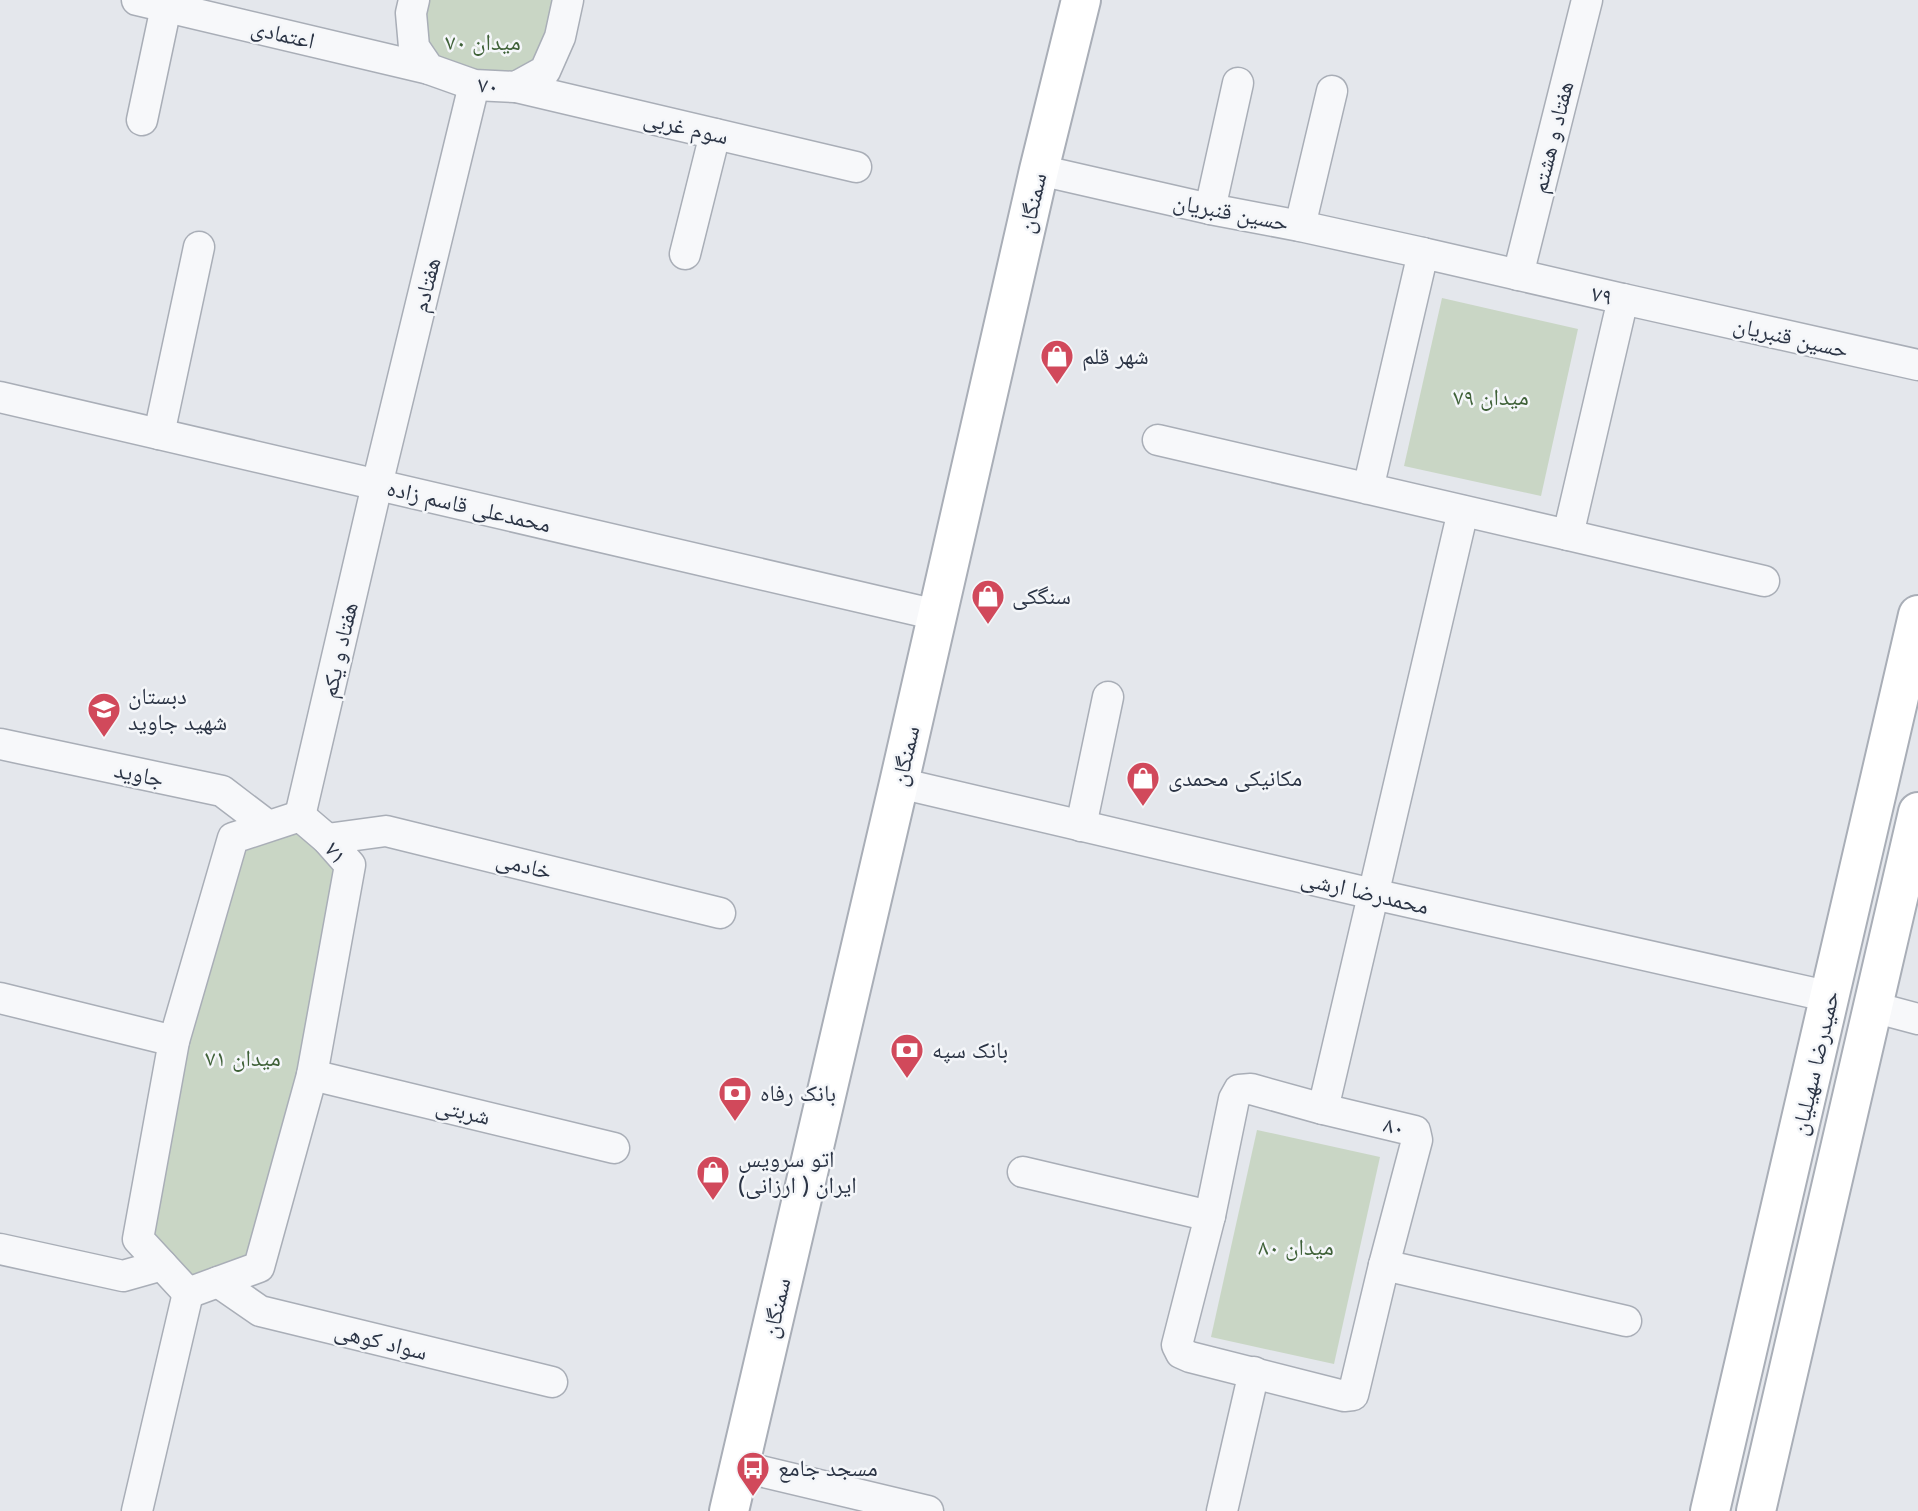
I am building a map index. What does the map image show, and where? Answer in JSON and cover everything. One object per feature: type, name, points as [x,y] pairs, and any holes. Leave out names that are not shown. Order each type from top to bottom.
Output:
[{"type":"main road","name":"سمنگان","points":[[729,1511],[1081,0]]},
{"type":"main road","name":"حمیدرضا سهیلیان","points":[[1710,1511],[1918,615]]},
{"type":"main road","name":"حمیدرضا سهیلیان","points":[[1756,1511],[1918,812]]},
{"type":"main road","points":[[1831,998],[1873,1007]]},
{"type":"street","name":"اعتمادی","points":[[137,0],[429,69]]},
{"type":"street","points":[[414,0],[411,13],[414,47],[429,69]]},
{"type":"street","name":"۷۰","points":[[429,69],[474,85],[516,87],[545,71],[560,37],[568,0]]},
{"type":"street","name":"هفتاد و هشتم","points":[[1518,275],[1587,0]]},
{"type":"street","points":[[142,120],[166,7]]},
{"type":"street","points":[[1210,209],[1238,83]]},
{"type":"street","name":"هفتادم","points":[[377,485],[474,85]]},
{"type":"street","name":"سوم غربی","points":[[516,87],[856,167]]},
{"type":"street","points":[[1300,226],[1332,91]]},
{"type":"street","points":[[685,254],[715,134]]},
{"type":"street","name":"حسین قنبریان","points":[[1040,170],[1210,209],[1423,253]]},
{"type":"street","points":[[159,434],[199,247]]},
{"type":"street","points":[[1368,489],[1423,253]]},
{"type":"street","name":"۷۹","points":[[1423,253],[1623,299],[1568,535]]},
{"type":"street","name":"حسین قنبریان","points":[[1623,299],[1918,365]]},
{"type":"street","name":"محمدعلی قاسم زاده","points":[[0,397],[937,615]]},
{"type":"street","points":[[1158,440],[1764,581]]},
{"type":"street","name":"هفتاد و یکم","points":[[300,816],[377,485]]},
{"type":"street","points":[[1323,1109],[1463,511]]},
{"type":"street","points":[[1081,826],[1108,697]]},
{"type":"street","name":"جاوید","points":[[0,744],[222,791],[268,826]]},
{"type":"street","name":"محمدرضا ارشی","points":[[899,783],[1831,998]]},
{"type":"street","points":[[137,1511],[188,1293],[138,1239],[174,1041],[233,838],[300,816]]},
{"type":"street","name":"۷۱","points":[[188,1293],[259,1267],[312,1075],[350,865],[327,839],[300,816]]},
{"type":"street","name":"خادمی","points":[[327,839],[386,831],[720,913]]},
{"type":"street","points":[[0,998],[174,1041]]},
{"type":"street","points":[[1873,1007],[1918,1019]]},
{"type":"street","name":"شربتی","points":[[312,1075],[614,1148]]},
{"type":"street","name":"۸۰","points":[[1239,1090],[1251,1090],[1323,1109],[1415,1131],[1417,1140],[1353,1395],[1344,1396],[1190,1357],[1181,1353],[1177,1345],[1210,1216],[1234,1099],[1239,1090]]},
{"type":"street","points":[[1023,1172],[1210,1216]]},
{"type":"street","points":[[0,1250],[123,1276],[162,1265]]},
{"type":"street","points":[[1384,1265],[1626,1321]]},
{"type":"street","name":"سواد کوهی","points":[[218,1282],[260,1311],[552,1381]]},
{"type":"street","points":[[1222,1511],[1254,1372]]},
{"type":"street","points":[[739,1466],[928,1511]]},
{"type":"green space","name":"میدان ۷۰","points":[[414,0],[568,0],[560,37],[516,87],[429,69]]},
{"type":"green space","name":"میدان ۷۹","points":[[1442,298],[1578,329],[1541,496],[1404,466]]},
{"type":"green space","name":"میدان ۷۱","points":[[300,816],[350,865],[259,1267],[188,1293],[138,1239],[233,838]]},
{"type":"green space","name":"میدان ۸۰","points":[[1257,1130],[1380,1157],[1334,1364],[1211,1337]]},
{"type":"place","name":"شهر قلم","points":[[1057,386]]},
{"type":"place","name":"سنگکی","points":[[988,626]]},
{"type":"place","name":"دبستان شهید جاوید","points":[[104,739]]},
{"type":"place","name":"مکانیکی محمدی","points":[[1143,808]]},
{"type":"place","name":"بانک سپه","points":[[907,1080]]},
{"type":"place","name":"بانک رفاه","points":[[735,1123]]},
{"type":"place","name":"اتو سرویس ایران ( ارزانی)","points":[[713,1202]]},
{"type":"place","name":"مسجد جامع","points":[[753,1498]]}]
